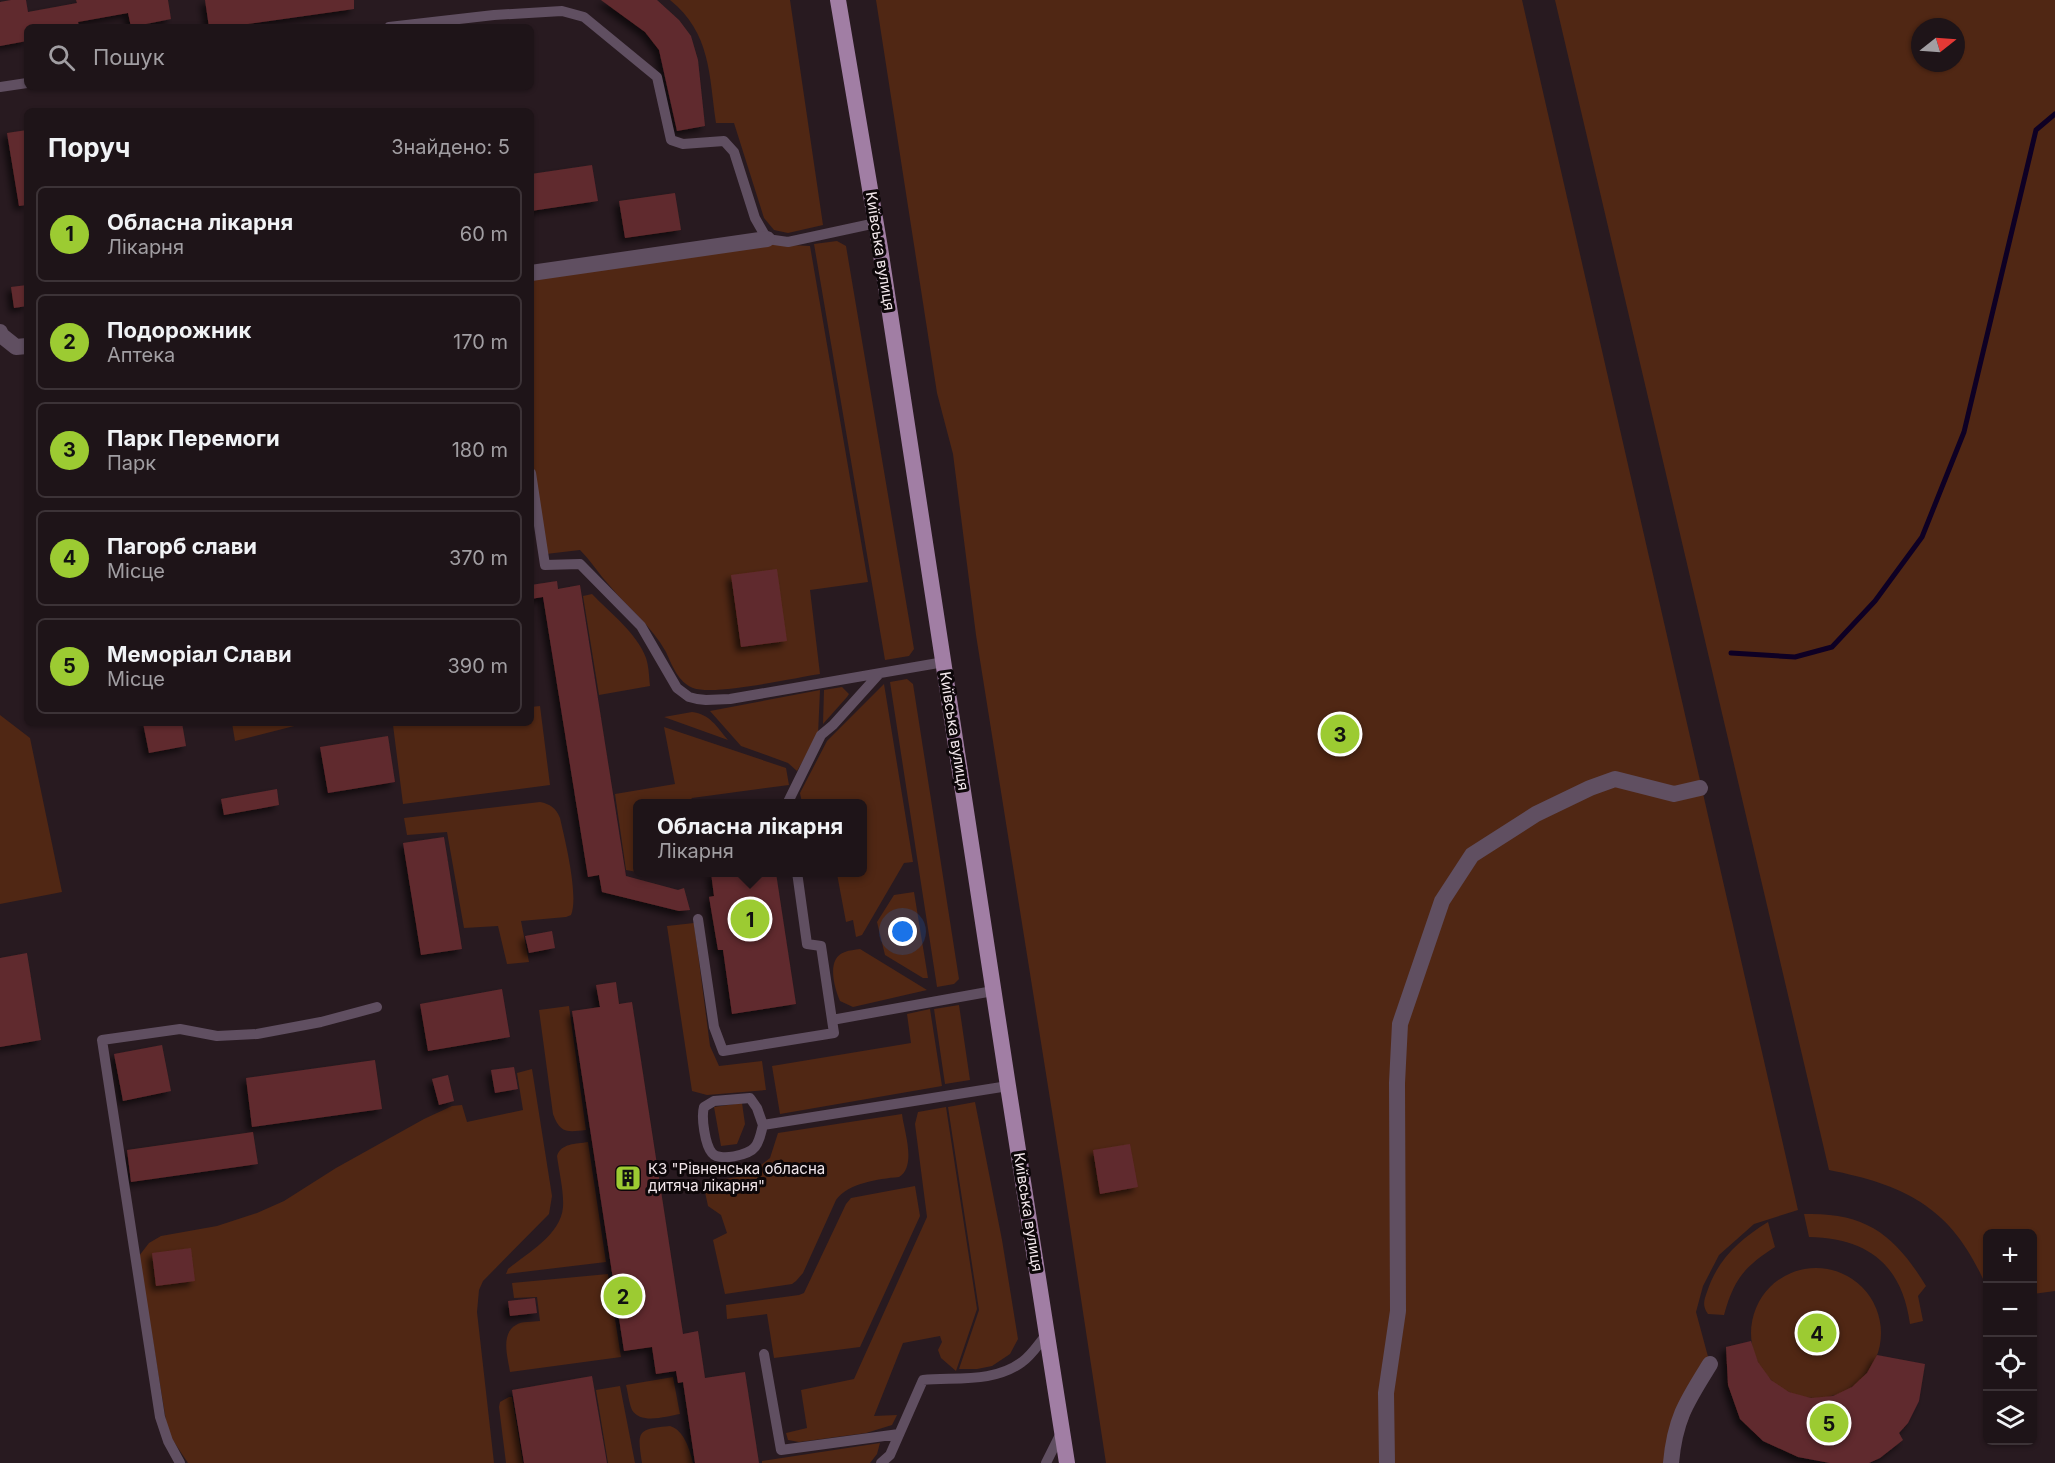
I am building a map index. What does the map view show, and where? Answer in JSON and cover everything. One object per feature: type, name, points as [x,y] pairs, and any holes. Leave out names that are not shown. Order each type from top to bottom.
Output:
[{"type":"main road","name":"Київська вулиця","points":[[838,0],[876,223],[1067,1463]]},
{"type":"street","points":[[534,273],[767,239]]},
{"type":"street","points":[[0,332],[16,347],[24,346]]},
{"type":"street","points":[[1387,1463],[1386,1394],[1398,1311],[1397,1083],[1400,1024],[1442,901],[1472,855],[1536,814],[1590,788],[1616,779],[1674,794],[1700,788]]},
{"type":"street","points":[[1671,1463],[1673,1437],[1684,1407],[1710,1364]]},
{"type":"lane","points":[[416,24],[496,15],[562,11],[584,17],[657,77],[671,140],[684,144],[724,141],[730,145],[755,218],[767,239],[788,242],[876,223]]},
{"type":"lane","points":[[0,87],[24,83]]},
{"type":"lane","points":[[534,493],[545,566],[580,564],[641,626],[677,688],[689,697],[706,700],[730,699],[862,671],[879,674],[944,662]]},
{"type":"lane","points":[[789,799],[820,735],[879,674]]},
{"type":"lane","points":[[698,919],[714,1027],[723,1051],[834,1034],[821,946],[807,944],[798,877]]},
{"type":"lane","points":[[832,1020],[993,991]]},
{"type":"lane","points":[[180,1463],[168,1440],[160,1417],[102,1040],[180,1029],[217,1036],[257,1034],[321,1022],[377,1007]]},
{"type":"lane","points":[[763,1125],[1008,1086]]},
{"type":"lane","points":[[750,1098],[758,1108],[763,1125],[759,1141],[754,1149],[740,1156],[717,1157],[709,1147],[702,1119],[704,1107],[714,1101],[750,1098]]},
{"type":"lane","points":[[881,1463],[890,1455],[923,1380],[976,1378],[1000,1373],[1024,1360],[1047,1334]]},
{"type":"lane","points":[[764,1354],[781,1450],[899,1434]]},
{"type":"lane","points":[[1046,1463],[1062,1431]]},
{"type":"shaded area","points":[[670,0],[790,0],[823,225],[788,233],[774,230],[764,218],[734,123],[716,123],[709,72],[701,41],[694,26]]},
{"type":"shaded area","points":[[876,0],[1522,0],[1798,1210],[1754,1224],[1719,1255],[1703,1286],[1696,1312],[1710,1364],[1671,1463],[1106,1463],[976,635],[953,454],[937,393]]},
{"type":"shaded area","points":[[1555,0],[2055,0],[2055,1291],[2037,1293],[2037,1229],[1983,1229],[1983,1280],[1960,1239],[1926,1206],[1906,1194],[1858,1176],[1829,1170]]},
{"type":"shaded area","points":[[837,241],[846,246],[914,649],[909,656],[885,660],[814,244]]},
{"type":"shaded area","points":[[768,244],[810,246],[868,582],[810,590],[820,674],[718,690],[693,688],[683,682],[653,633],[580,550],[546,554],[534,475],[534,278]]},
{"type":"shaded area","points":[[592,594],[630,632],[642,649],[647,661],[650,686],[599,695],[583,596]]},
{"type":"shaded area","points":[[907,679],[913,684],[959,979],[954,984],[937,987],[890,682]]},
{"type":"shaded area","points":[[884,684],[913,862],[904,863],[862,935],[856,937],[853,920],[846,922],[838,877],[867,877],[867,799],[801,799],[800,793],[827,741]]},
{"type":"shaded area","points":[[842,687],[849,694],[823,724],[824,690]]},
{"type":"shaded area","points":[[820,690],[818,735],[797,771],[788,763],[741,746],[710,711]]},
{"type":"shaded area","points":[[540,706],[550,785],[403,804],[393,726],[534,726],[534,707]]},
{"type":"shaded area","points":[[692,712],[708,718],[728,740],[664,717]]},
{"type":"shaded area","points":[[0,715],[30,738],[62,892],[0,904]]},
{"type":"shaded area","points":[[232,726],[294,726],[235,741]]},
{"type":"shaded area","points":[[664,727],[786,768],[789,785],[691,799],[633,799],[633,871],[626,870],[615,794],[675,784]]},
{"type":"shaded area","points":[[540,802],[552,807],[560,818],[570,868],[573,906],[571,915],[566,917],[521,921],[529,962],[507,964],[498,926],[464,928],[447,832],[407,835],[404,818]]},
{"type":"shaded area","points":[[914,892],[928,978],[923,978],[885,955],[877,922],[894,895]]},
{"type":"shaded area","points":[[694,923],[710,1046],[719,1066],[762,1061],[766,1090],[707,1095],[692,1091],[667,926]]},
{"type":"shaded area","points":[[860,949],[927,990],[853,1007],[840,1001],[833,974],[835,960],[845,952]]},
{"type":"shaded area","points":[[959,1005],[970,1080],[945,1084],[934,1009]]},
{"type":"shaded area","points":[[569,1006],[586,1130],[565,1130],[553,1114],[539,1010]]},
{"type":"shaded area","points":[[930,1009],[942,1086],[780,1114],[772,1066],[911,1043],[907,1014]]},
{"type":"shaded area","points":[[532,1069],[552,1196],[549,1214],[483,1281],[479,1290],[477,1312],[494,1463],[188,1463],[168,1433],[139,1256],[149,1243],[161,1236],[217,1226],[257,1213],[284,1201],[336,1168],[452,1106],[462,1105],[467,1122],[523,1110],[517,1073]]},
{"type":"shaded area","points":[[975,1102],[1002,1240],[1018,1339],[1010,1354],[992,1366],[959,1369],[979,1310],[948,1107]]},
{"type":"shaded area","points":[[742,1103],[745,1124],[737,1144],[721,1146],[714,1107]]},
{"type":"shaded area","points":[[946,1107],[977,1309],[956,1371],[941,1358],[938,1350],[942,1342],[940,1336],[903,1343],[874,1416],[897,1415],[892,1425],[866,1433],[799,1442],[788,1440],[786,1433],[807,1428],[801,1390],[854,1379],[927,1217],[915,1124],[918,1112]]},
{"type":"shaded area","points":[[902,1114],[908,1148],[907,1165],[904,1172],[899,1177],[873,1181],[841,1194],[836,1200],[803,1273],[792,1284],[725,1294],[713,1240],[727,1233],[721,1215],[708,1206],[703,1183],[748,1175],[770,1158],[778,1133]]},
{"type":"shaded area","points":[[588,1142],[606,1262],[506,1274],[508,1269],[550,1235],[561,1217],[563,1201],[557,1156],[559,1152],[570,1145]]},
{"type":"shaded area","points":[[915,1186],[920,1216],[860,1347],[774,1358],[767,1314],[727,1319],[726,1305],[804,1293],[846,1204],[851,1198]]},
{"type":"shaded area","points":[[1804,1214],[1826,1214],[1862,1222],[1890,1240],[1903,1253],[1926,1286],[1918,1296],[1923,1321],[1910,1324],[1906,1303],[1899,1286],[1879,1259],[1865,1249],[1849,1243],[1809,1237]]},
{"type":"shaded area","points":[[1768,1222],[1775,1247],[1755,1261],[1736,1283],[1724,1315],[1708,1314],[1704,1300],[1711,1281],[1723,1260],[1739,1243]]},
{"type":"shaded area","points":[[1816,1268],[1841,1273],[1862,1287],[1876,1308],[1881,1333],[1876,1358],[1862,1379],[1841,1393],[1816,1398],[1791,1393],[1770,1379],[1756,1358],[1751,1333],[1756,1308],[1770,1287],[1791,1273]]},
{"type":"shaded area","points":[[608,1274],[621,1357],[510,1372],[506,1347],[508,1334],[518,1324],[540,1321],[537,1297],[514,1298],[512,1283]]},
{"type":"shaded area","points":[[673,1377],[680,1414],[654,1418],[636,1415],[631,1407],[626,1385]]},
{"type":"shaded area","points":[[620,1386],[635,1463],[608,1463],[596,1390]]},
{"type":"shaded area","points":[[512,1397],[523,1463],[506,1463],[499,1407],[500,1402]]},
{"type":"shaded area","points":[[670,1426],[683,1436],[693,1463],[642,1463],[640,1438],[642,1434],[651,1429]]},
{"type":"shaded area","points":[[880,1443],[877,1454],[870,1463],[762,1463],[762,1461]]},
{"type":"building","points":[[26,0],[28,12],[77,3],[76,0],[168,0],[171,19],[146,24],[130,24],[128,13],[78,22],[78,24],[24,24],[24,42],[0,46],[0,2]]},
{"type":"building","points":[[205,0],[354,0],[354,9],[247,24],[209,24]]},
{"type":"building","points":[[601,0],[657,0],[679,20],[691,36],[698,60],[705,126],[677,131],[659,50],[645,32]]},
{"type":"building","points":[[24,130],[24,205],[19,206],[7,133]]},
{"type":"building","points":[[592,165],[598,201],[534,211],[534,174]]},
{"type":"building","points":[[675,193],[681,230],[625,238],[619,201]]},
{"type":"building","points":[[24,285],[24,306],[14,308],[11,287]]},
{"type":"building","points":[[777,569],[787,641],[741,647],[731,575]]},
{"type":"building","points":[[557,581],[558,589],[580,585],[626,876],[678,890],[684,888],[690,910],[679,911],[602,892],[599,875],[588,877],[543,597],[534,598],[534,585]]},
{"type":"building","points":[[144,726],[183,726],[186,746],[149,753]]},
{"type":"building","points":[[388,736],[395,782],[328,793],[320,747]]},
{"type":"building","points":[[277,789],[279,805],[224,815],[221,799]]},
{"type":"building","points":[[444,837],[462,949],[421,955],[403,843]]},
{"type":"building","points":[[712,877],[777,877],[796,1004],[732,1014],[723,950],[718,950],[709,897],[714,896]]},
{"type":"building","points":[[552,931],[555,948],[529,953],[525,936]]},
{"type":"building","points":[[27,953],[41,1040],[0,1047],[0,958]]},
{"type":"building","name":"КЗ \"Рівненська обласна дитяча лікарня\"","points":[[616,982],[619,1004],[632,1002],[683,1334],[698,1331],[705,1378],[745,1372],[759,1463],[695,1463],[683,1382],[678,1383],[676,1371],[656,1374],[652,1347],[624,1351],[572,1011],[600,1007],[596,985]]},
{"type":"building","points":[[502,989],[510,1037],[428,1051],[420,1004]]},
{"type":"building","points":[[162,1045],[171,1091],[123,1101],[114,1054]]},
{"type":"building","points":[[375,1060],[382,1109],[252,1127],[246,1078]]},
{"type":"building","points":[[514,1067],[518,1089],[495,1093],[491,1070]]},
{"type":"building","points":[[448,1075],[454,1101],[439,1105],[432,1079]]},
{"type":"building","points":[[253,1132],[258,1164],[131,1182],[127,1150]]},
{"type":"building","points":[[1130,1144],[1138,1187],[1100,1194],[1093,1150]]},
{"type":"building","points":[[191,1248],[195,1281],[156,1286],[152,1253]]},
{"type":"building","points":[[535,1298],[537,1313],[510,1316],[508,1301]]},
{"type":"building","points":[[1751,1341],[1758,1362],[1771,1380],[1789,1392],[1811,1398],[1833,1396],[1852,1387],[1867,1373],[1877,1355],[1925,1364],[1919,1401],[1908,1423],[1899,1433],[1903,1440],[1880,1458],[1869,1463],[1830,1463],[1798,1457],[1763,1441],[1740,1419],[1728,1385],[1726,1347]]},
{"type":"building","points":[[592,1376],[607,1463],[524,1463],[512,1390]]},
{"type":"waterway","points":[[1731,653],[1795,657],[1832,647],[1875,601],[1922,537],[1964,432],[2036,130],[2055,114]]},
{"type":"place","name":"Парк Перемоги","points":[[1340,734]]},
{"type":"place","name":"Обласна лікарня","points":[[750,919]]},
{"type":"place","name":"КЗ \"Рівненська обласна дитяча лікарня\"","points":[[628,1178]]},
{"type":"place","name":"Подорожник","points":[[623,1296]]},
{"type":"place","name":"Пагорб слави","points":[[1817,1333]]},
{"type":"place","name":"Меморіал Слави","points":[[1829,1423]]}]
